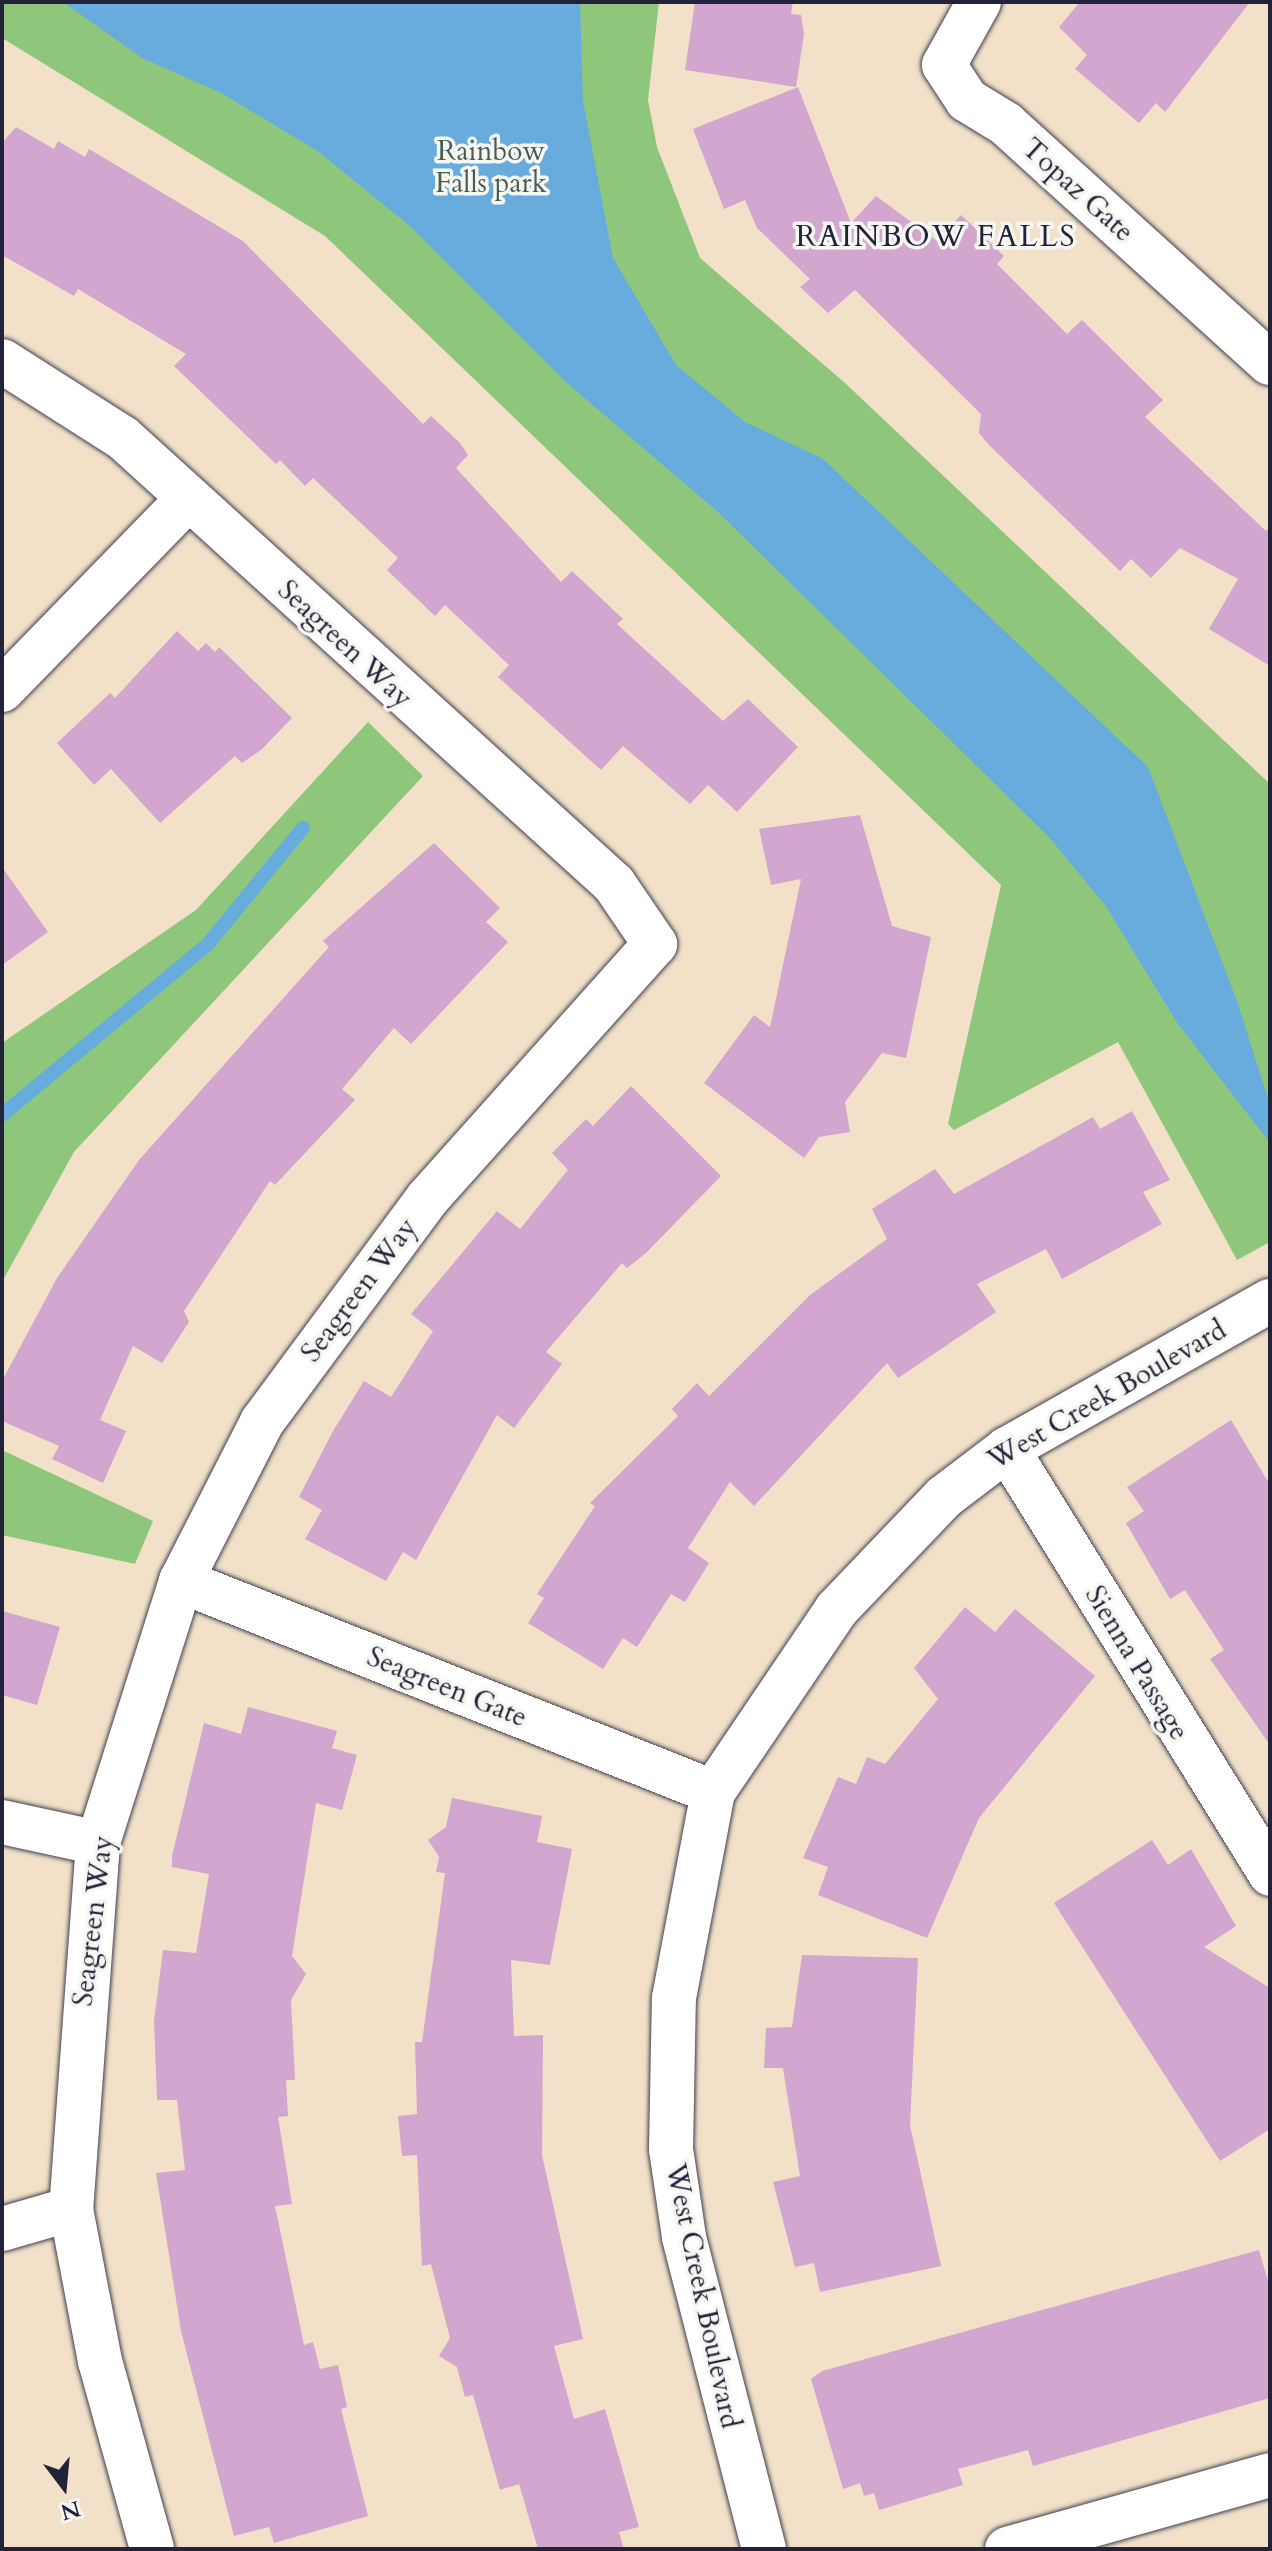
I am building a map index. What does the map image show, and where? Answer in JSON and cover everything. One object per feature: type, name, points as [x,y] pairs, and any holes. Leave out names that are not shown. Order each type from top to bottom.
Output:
[{"type":"street","name":"Topaz Gate","points":[[979,2],[944,65],[967,100],[1006,124],[1270,363]]},
{"type":"street","name":"Seagreen Way","points":[[2,361],[123,438],[614,884],[655,944],[427,1199],[262,1422],[181,1581],[98,1843],[71,2209],[100,2361],[152,2549]]},
{"type":"street","points":[[2,690],[188,499]]},
{"type":"street","name":"West Creek Boulevard","points":[[764,2549],[684,2237],[671,2149],[674,1998],[713,1792],[784,1680],[887,1549],[1007,1449],[1270,1301]]},
{"type":"street","name":"Sienna Passage","points":[[1007,1449],[1270,1874]]},
{"type":"street","name":"Seagreen Gate","points":[[181,1581],[713,1792]]},
{"type":"street","points":[[2,1822],[98,1843]]},
{"type":"street","points":[[2,2229],[71,2209]]},
{"type":"street","points":[[1007,2549],[1270,2475]]},
{"type":"green space","name":"Rainbow Falls park","points":[[2,2],[659,2],[648,100],[657,147],[700,258],[845,383],[1270,784],[1270,1242],[1237,1260],[1118,1042],[954,1130],[948,1124],[1001,885],[325,236],[2,38]]},
{"type":"green space","points":[[368,722],[423,776],[74,1152],[2,1282],[2,1043],[196,910]]},
{"type":"green space","points":[[2,1450],[153,1521],[135,1564],[2,1535]]},
{"type":"water","points":[[63,2],[580,2],[583,101],[613,258],[676,365],[745,422],[823,459],[1148,767],[1238,1004],[1270,1105],[1270,1143],[1178,1024],[1105,905],[1049,837],[718,512],[568,384],[411,227],[319,152],[221,93],[142,58]]},
{"type":"building","points":[[695,2],[793,2],[791,14],[801,15],[804,34],[796,87],[685,70]]},
{"type":"building","points":[[1080,2],[1250,2],[1165,112],[1156,103],[1139,123],[1075,69],[1087,55],[1059,27]]},
{"type":"building","points":[[798,87],[851,223],[876,196],[937,241],[961,215],[1004,256],[997,264],[1067,334],[1082,320],[1163,400],[1145,417],[1266,531],[1270,525],[1270,666],[1209,629],[1238,579],[1180,548],[1151,578],[1131,559],[1120,571],[989,445],[979,433],[981,414],[855,290],[828,313],[800,287],[810,279],[757,228],[745,200],[724,209],[693,129]]},
{"type":"building","points":[[16,127],[54,149],[58,141],[85,157],[89,149],[243,241],[423,424],[431,416],[460,443],[468,455],[456,468],[561,582],[572,571],[623,619],[617,624],[723,721],[748,699],[798,747],[737,812],[708,785],[690,804],[623,746],[601,770],[498,677],[509,665],[445,605],[435,616],[387,570],[398,558],[313,478],[305,486],[280,460],[276,464],[174,366],[186,354],[78,289],[74,296],[2,255],[2,143]]},
{"type":"building","points":[[177,631],[198,651],[206,643],[215,652],[219,647],[292,718],[261,750],[242,763],[235,756],[160,823],[111,769],[94,785],[57,743],[110,693],[115,698]]},
{"type":"building","points":[[860,815],[892,926],[931,937],[906,1058],[882,1053],[845,1102],[850,1132],[819,1137],[804,1158],[704,1083],[754,1015],[770,1027],[801,879],[771,885],[759,829]]},
{"type":"building","points":[[434,843],[500,908],[486,922],[508,942],[411,1044],[394,1028],[342,1089],[355,1100],[275,1185],[270,1181],[184,1311],[189,1322],[162,1363],[133,1346],[100,1420],[126,1431],[103,1483],[52,1459],[59,1446],[2,1421],[2,1381],[57,1278],[139,1160],[329,947],[323,941]]},
{"type":"building","points":[[2,867],[48,932],[2,965]]},
{"type":"building","points":[[631,1086],[721,1176],[646,1253],[627,1268],[622,1263],[546,1352],[562,1364],[514,1428],[497,1415],[416,1560],[403,1552],[386,1581],[305,1539],[322,1510],[299,1497],[333,1431],[364,1381],[391,1397],[433,1331],[411,1314],[497,1211],[520,1229],[568,1170],[552,1153],[586,1119],[593,1126]]},
{"type":"building","points":[[1132,1111],[1170,1180],[1143,1192],[1162,1224],[1062,1279],[1046,1249],[977,1284],[996,1312],[898,1378],[887,1363],[754,1506],[730,1482],[688,1548],[709,1563],[685,1602],[671,1594],[637,1647],[623,1638],[603,1669],[528,1623],[544,1598],[537,1594],[595,1506],[590,1503],[678,1416],[672,1409],[697,1383],[709,1396],[810,1295],[887,1239],[872,1209],[935,1169],[954,1194],[1093,1117],[1100,1129]]},
{"type":"building","points":[[1231,1420],[1270,1485],[1270,1745],[1210,1659],[1224,1650],[1185,1590],[1170,1599],[1126,1523],[1144,1511],[1127,1487]]},
{"type":"building","points":[[965,1607],[995,1632],[1015,1609],[1095,1676],[979,1818],[927,1938],[818,1895],[828,1867],[803,1858],[838,1777],[856,1784],[867,1757],[885,1764],[938,1699],[914,1668]]},
{"type":"building","points":[[2,1611],[60,1627],[37,1705],[2,1695]]},
{"type":"building","points":[[248,1707],[337,1731],[332,1748],[357,1755],[342,1810],[316,1803],[292,1956],[306,1974],[291,2000],[295,2080],[286,2080],[288,2116],[278,2117],[292,2204],[275,2206],[304,2345],[313,2342],[320,2369],[338,2365],[347,2407],[341,2409],[368,2516],[274,2543],[269,2527],[234,2536],[181,2331],[156,2173],[185,2170],[177,2100],[157,2100],[154,2021],[163,1950],[196,1953],[209,1874],[172,1867],[172,1856],[204,1723],[241,1734]]},
{"type":"building","points":[[452,1798],[542,1816],[537,1842],[572,1849],[550,1965],[511,1960],[514,2036],[543,2035],[542,2155],[583,2339],[554,2346],[574,2419],[605,2409],[639,2527],[619,2532],[624,2549],[538,2549],[519,2484],[500,2490],[473,2395],[465,2397],[457,2367],[439,2356],[450,2338],[431,2264],[422,2266],[417,2155],[402,2156],[398,2116],[417,2114],[415,2042],[422,2042],[445,1873],[436,1872],[439,1857],[428,1840],[446,1827]]},
{"type":"building","points":[[1152,1840],[1168,1865],[1191,1849],[1236,1926],[1204,1947],[1270,1988],[1270,2129],[1220,2161],[1054,1903]]},
{"type":"building","points":[[802,1955],[918,1958],[910,2125],[941,2266],[820,2292],[814,2263],[795,2267],[773,2182],[800,2176],[783,2068],[764,2068],[766,2028],[792,2027]]},
{"type":"building","points":[[1259,2250],[1270,2288],[1270,2398],[1033,2466],[1028,2450],[958,2469],[963,2485],[879,2510],[874,2493],[864,2496],[860,2483],[843,2489],[811,2379],[822,2371]]},
{"type":"waterway","points":[[2,1115],[208,944],[303,828]]},
{"type":"district","name":"RAINBOW FALLS","points":[[936,237]]}]
